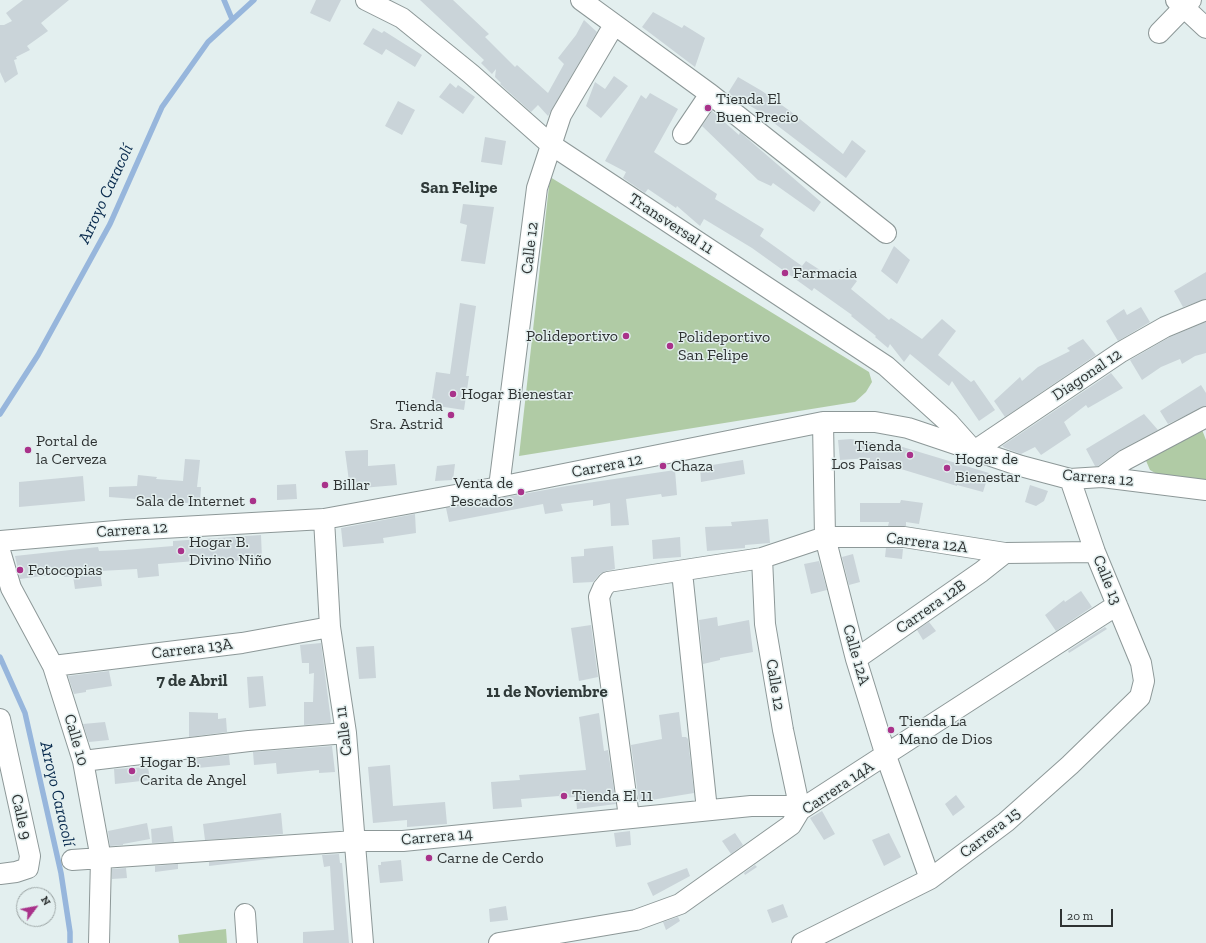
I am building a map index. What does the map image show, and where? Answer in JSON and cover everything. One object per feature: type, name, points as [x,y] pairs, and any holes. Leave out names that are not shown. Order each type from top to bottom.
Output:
[{"type":"street","name":"Transversal 11","points":[[366,0],[402,18],[471,74],[550,144],[886,366],[949,423],[974,451]]},
{"type":"street","points":[[580,0],[710,94],[886,233]]},
{"type":"street","points":[[1159,33],[1184,2],[1206,28]]},
{"type":"street","name":"Calle 12","points":[[499,487],[537,188],[550,144],[562,115],[614,25]]},
{"type":"street","points":[[683,134],[710,94]]},
{"type":"street","name":"Diagonal 12","points":[[974,451],[1121,352],[1165,327],[1206,310]]},
{"type":"street","points":[[908,428],[920,396]]},
{"type":"street","points":[[1102,477],[1139,452],[1206,417]]},
{"type":"street","name":"Carrera 12","points":[[0,541],[127,530],[324,519],[499,487],[823,422],[875,422],[908,428],[1021,466],[1070,479],[1102,477],[1206,490]]},
{"type":"street","name":"Calle 12A","points":[[823,422],[825,537],[856,660],[886,756],[930,879]]},
{"type":"street","name":"Calle 13","points":[[1070,479],[1095,552],[1141,663],[1144,681]]},
{"type":"street","name":"Calle 11","points":[[324,519],[330,627],[346,733],[363,943]]},
{"type":"street","name":"Carrera 12A","points":[[629,817],[599,597],[602,588],[608,582],[682,572],[762,558],[825,537],[904,537],[1005,553],[1095,552]]},
{"type":"street","name":"Calle 10","points":[[0,551],[11,588],[53,666],[83,761],[101,859],[99,943]]},
{"type":"street","name":"Carrera 12B","points":[[856,660],[981,572],[1005,553]]},
{"type":"street","name":"Calle 12","points":[[762,558],[765,624],[783,730],[800,810]]},
{"type":"street","points":[[682,572],[707,810]]},
{"type":"street","name":"Carrera 14A","points":[[499,943],[636,920],[680,904],[791,825],[800,810],[886,756],[1117,604]]},
{"type":"street","name":"Carrera 13A","points":[[53,666],[242,644],[330,627]]},
{"type":"street","name":"Carrera 15","points":[[802,943],[930,879],[1006,822],[1070,765],[1140,697],[1144,681]]},
{"type":"street","name":"Calle 9","points":[[0,718],[30,856],[28,868],[16,872],[0,874]]},
{"type":"street","points":[[83,761],[249,741],[346,733]]},
{"type":"street","name":"Carrera 14","points":[[72,860],[355,841],[403,841],[629,817],[751,806],[789,806],[800,810]]},
{"type":"street","points":[[245,914],[247,943]]},
{"type":"green space","points":[[550,177],[869,372],[872,382],[866,392],[855,402],[519,456]]},
{"type":"green space","points":[[1201,427],[1206,440],[1206,482],[1162,477],[1150,470],[1144,456]]},
{"type":"green space","points":[[226,929],[227,943],[179,943],[178,935]]},
{"type":"building","points":[[23,0],[69,0],[41,23],[48,31],[27,46],[30,50],[16,57],[17,59],[14,60],[18,74],[5,83],[0,72],[0,25],[4,25],[12,21],[6,13]]},
{"type":"building","points":[[316,0],[341,0],[330,22],[310,13]]},
{"type":"building","points":[[420,0],[453,0],[489,34],[485,37],[515,67],[517,65],[548,93],[564,64],[558,58],[576,35],[584,20],[597,32],[548,116],[538,105],[531,112],[500,84],[501,83],[495,77],[496,69],[492,74],[481,63],[484,60]]},
{"type":"building","points":[[653,12],[682,28],[684,25],[705,38],[695,67],[642,27]]},
{"type":"building","points":[[373,28],[382,33],[384,31],[422,55],[415,67],[386,49],[382,55],[363,44]]},
{"type":"building","points":[[614,76],[628,86],[601,118],[586,106],[595,82],[605,89]]},
{"type":"building","points":[[738,77],[762,91],[790,111],[843,154],[852,140],[866,151],[846,178],[774,123],[776,121],[728,93]]},
{"type":"building","points":[[450,83],[456,88],[458,85],[475,97],[463,114],[439,97]]},
{"type":"building","points":[[650,93],[678,109],[654,152],[717,194],[715,199],[764,229],[760,236],[802,266],[806,261],[834,279],[840,269],[857,281],[851,289],[889,320],[891,318],[922,339],[942,319],[956,331],[938,355],[971,382],[974,380],[995,410],[979,421],[952,381],[949,386],[910,354],[904,362],[890,344],[888,348],[875,337],[876,336],[851,316],[852,315],[814,288],[812,291],[752,248],[704,219],[700,226],[677,206],[676,208],[648,189],[645,193],[623,178],[626,172],[605,161],[641,95],[646,99]]},
{"type":"building","points":[[398,101],[415,110],[402,135],[385,126]]},
{"type":"building","points":[[712,111],[739,135],[740,132],[821,202],[814,212],[773,183],[771,186],[758,180],[702,126]]},
{"type":"building","points":[[485,137],[506,141],[502,165],[481,162]]},
{"type":"building","points":[[463,204],[494,207],[485,264],[461,261],[467,225],[460,223]]},
{"type":"building","points":[[894,246],[910,260],[897,284],[881,271]]},
{"type":"building","points":[[1206,272],[1206,299],[1183,307],[1174,291]]},
{"type":"building","points":[[460,303],[476,306],[466,376],[469,376],[464,410],[431,405],[436,372],[450,374]]},
{"type":"building","points":[[1141,307],[1150,322],[1118,341],[1106,321],[1124,309],[1127,315]]},
{"type":"building","points":[[1206,322],[1206,353],[1195,356],[1182,364],[1180,359],[1161,367],[1142,380],[1130,360],[1170,337]]},
{"type":"building","points":[[1083,339],[1096,355],[1005,417],[994,401],[1020,377],[1022,381],[1038,367],[1070,351],[1067,348]]},
{"type":"building","points":[[1111,373],[1123,388],[1088,408],[1086,405],[1064,422],[1071,435],[1041,455],[1035,447],[1021,454],[1002,446]]},
{"type":"building","points":[[1201,385],[1206,393],[1206,406],[1168,424],[1160,411]]},
{"type":"building","points":[[1144,414],[1158,430],[1120,450],[1098,466],[1095,466],[1086,449]]},
{"type":"building","points":[[851,439],[896,445],[989,473],[983,492],[957,486],[891,466],[869,462],[870,458],[840,460],[838,440]]},
{"type":"building","points":[[368,450],[368,466],[395,464],[397,485],[350,489],[345,451]]},
{"type":"building","points":[[185,459],[200,460],[197,487],[201,487],[200,504],[109,497],[109,487],[137,486],[138,475],[157,477],[156,479],[183,481]]},
{"type":"building","points":[[743,460],[745,474],[701,482],[700,467]]},
{"type":"building","points":[[455,464],[453,480],[435,481],[437,466]]},
{"type":"building","points":[[675,470],[677,495],[662,497],[661,494],[626,499],[629,525],[611,526],[610,503],[593,506],[593,500],[561,504],[563,511],[545,514],[543,504],[449,522],[446,508],[567,486]]},
{"type":"building","points":[[83,476],[85,501],[19,507],[19,482]]},
{"type":"building","points":[[296,484],[297,499],[277,500],[277,485]]},
{"type":"building","points":[[1030,485],[1048,491],[1044,501],[1036,506],[1025,502]]},
{"type":"building","points":[[901,500],[923,503],[919,524],[906,522],[906,526],[888,526],[889,522],[860,522],[860,503],[900,503]]},
{"type":"building","points":[[415,514],[416,533],[383,538],[384,543],[343,547],[341,528]]},
{"type":"building","points":[[768,519],[770,543],[745,545],[745,548],[707,551],[705,527],[732,526],[731,522]]},
{"type":"building","points":[[261,535],[262,559],[233,561],[233,558],[158,564],[159,576],[138,578],[137,569],[100,571],[102,586],[75,589],[73,576],[64,577],[64,573],[20,579],[15,556],[98,547],[99,551],[173,546],[173,541]]},
{"type":"building","points":[[680,537],[681,557],[653,559],[652,540]]},
{"type":"building","points":[[613,546],[615,569],[600,574],[593,582],[573,583],[571,557],[584,556],[584,549]]},
{"type":"building","points":[[886,548],[903,549],[902,559],[885,557]]},
{"type":"building","points":[[853,554],[860,582],[849,585],[842,557]]},
{"type":"building","points":[[819,561],[827,590],[811,594],[804,564]]},
{"type":"building","points":[[1081,591],[1092,607],[1056,631],[1045,615],[1064,600],[1065,602]]},
{"type":"building","points":[[717,617],[718,626],[749,620],[753,652],[720,658],[720,660],[703,664],[699,620]]},
{"type":"building","points":[[929,622],[936,631],[923,640],[917,630]]},
{"type":"building","points":[[591,625],[598,677],[579,681],[571,628]]},
{"type":"building","points":[[1105,627],[1107,629],[1069,653],[1068,651]]},
{"type":"building","points":[[321,643],[331,721],[330,723],[304,725],[304,702],[313,702],[314,673],[309,674],[309,663],[302,663],[300,645]]},
{"type":"building","points":[[374,646],[376,678],[359,679],[356,647]]},
{"type":"building","points":[[109,671],[112,686],[86,690],[86,692],[74,694],[68,676]]},
{"type":"building","points":[[263,676],[266,706],[249,708],[247,677]]},
{"type":"building","points":[[189,712],[218,713],[218,719],[226,718],[227,732],[189,737]]},
{"type":"building","points":[[679,712],[682,737],[686,737],[688,739],[694,793],[639,802],[631,745],[662,739],[659,715]]},
{"type":"building","points":[[599,713],[604,751],[608,750],[616,804],[577,809],[576,797],[560,798],[559,796],[521,799],[522,807],[493,809],[491,782],[520,780],[519,775],[586,770],[579,717]]},
{"type":"building","points":[[105,722],[109,740],[89,742],[83,724]]},
{"type":"building","points":[[332,746],[335,772],[319,773],[319,770],[277,774],[276,763],[254,765],[253,752]]},
{"type":"building","points":[[229,755],[230,765],[197,768],[196,759]]},
{"type":"building","points":[[390,765],[393,806],[445,802],[447,824],[407,827],[407,820],[373,823],[368,767]]},
{"type":"building","points":[[148,767],[150,780],[115,784],[114,769]]},
{"type":"building","points":[[956,795],[965,807],[953,816],[945,804]]},
{"type":"building","points":[[822,811],[835,834],[824,840],[810,818]]},
{"type":"building","points":[[281,813],[283,834],[205,840],[203,824]]},
{"type":"building","points":[[147,823],[150,839],[123,845],[110,846],[108,831]]},
{"type":"building","points":[[172,826],[174,842],[152,843],[151,829]]},
{"type":"building","points":[[630,831],[631,845],[616,847],[614,833]]},
{"type":"building","points":[[735,833],[743,845],[731,854],[722,841]]},
{"type":"building","points":[[889,833],[901,857],[884,866],[872,840]]},
{"type":"building","points":[[339,854],[340,863],[342,863],[349,943],[303,943],[303,932],[334,930],[330,866],[324,867],[322,855]]},
{"type":"building","points":[[286,857],[209,866],[209,862]]},
{"type":"building","points":[[401,860],[403,881],[380,883],[378,865],[381,865],[381,862]]},
{"type":"building","points":[[178,864],[178,869],[155,872],[155,866]]},
{"type":"building","points":[[755,865],[757,867],[745,875],[744,873]]},
{"type":"building","points":[[126,868],[127,878],[112,879],[112,869]]},
{"type":"building","points":[[687,868],[690,876],[653,896],[647,883]]},
{"type":"building","points":[[783,904],[788,917],[772,923],[767,910]]},
{"type":"building","points":[[506,906],[508,920],[490,922],[489,909]]},
{"type":"building","points":[[678,917],[680,921],[666,930],[663,922]]},
{"type":"waterway","points":[[224,0],[232,19]]},
{"type":"waterway","name":"Arroyo Caracolí","points":[[0,414],[38,355],[110,224],[162,107],[208,42],[254,0]]},
{"type":"waterway","name":"Arroyo Caracolí","points":[[0,657],[25,713],[61,873],[70,932],[70,943]]},
{"type":"place","name":"Tienda El Buen Precio","points":[[708,108]]},
{"type":"place","name":"Farmacia","points":[[785,273]]},
{"type":"place","name":"Polideportivo","points":[[626,336]]},
{"type":"place","name":"Polideportivo San Felipe","points":[[670,346]]},
{"type":"place","name":"Hogar Bienestar","points":[[453,394]]},
{"type":"place","name":"Tienda Sra. Astrid","points":[[451,415]]},
{"type":"place","name":"Portal de la Cerveza","points":[[28,450]]},
{"type":"place","name":"Tienda Los Paisas","points":[[910,455]]},
{"type":"place","name":"Chaza","points":[[663,466]]},
{"type":"place","name":"Hogar de Bienestar","points":[[947,468]]},
{"type":"place","name":"Billar","points":[[325,485]]},
{"type":"place","name":"Venta de Pescados","points":[[521,492]]},
{"type":"place","name":"Sala de Internet","points":[[253,501]]},
{"type":"place","name":"Hogar B. Divino Niño","points":[[181,551]]},
{"type":"place","name":"Fotocopias","points":[[20,570]]},
{"type":"place","name":"Tienda La Mano de Dios","points":[[891,730]]},
{"type":"place","name":"Hogar B. Carita de Angel","points":[[132,771]]},
{"type":"place","name":"Tienda El 11","points":[[564,796]]},
{"type":"place","name":"Carne de Cerdo","points":[[429,858]]},
{"type":"district","name":"San Felipe","points":[[459,188]]},
{"type":"district","name":"7 de Abril","points":[[192,681]]},
{"type":"district","name":"11 de Noviembre","points":[[547,692]]}]
